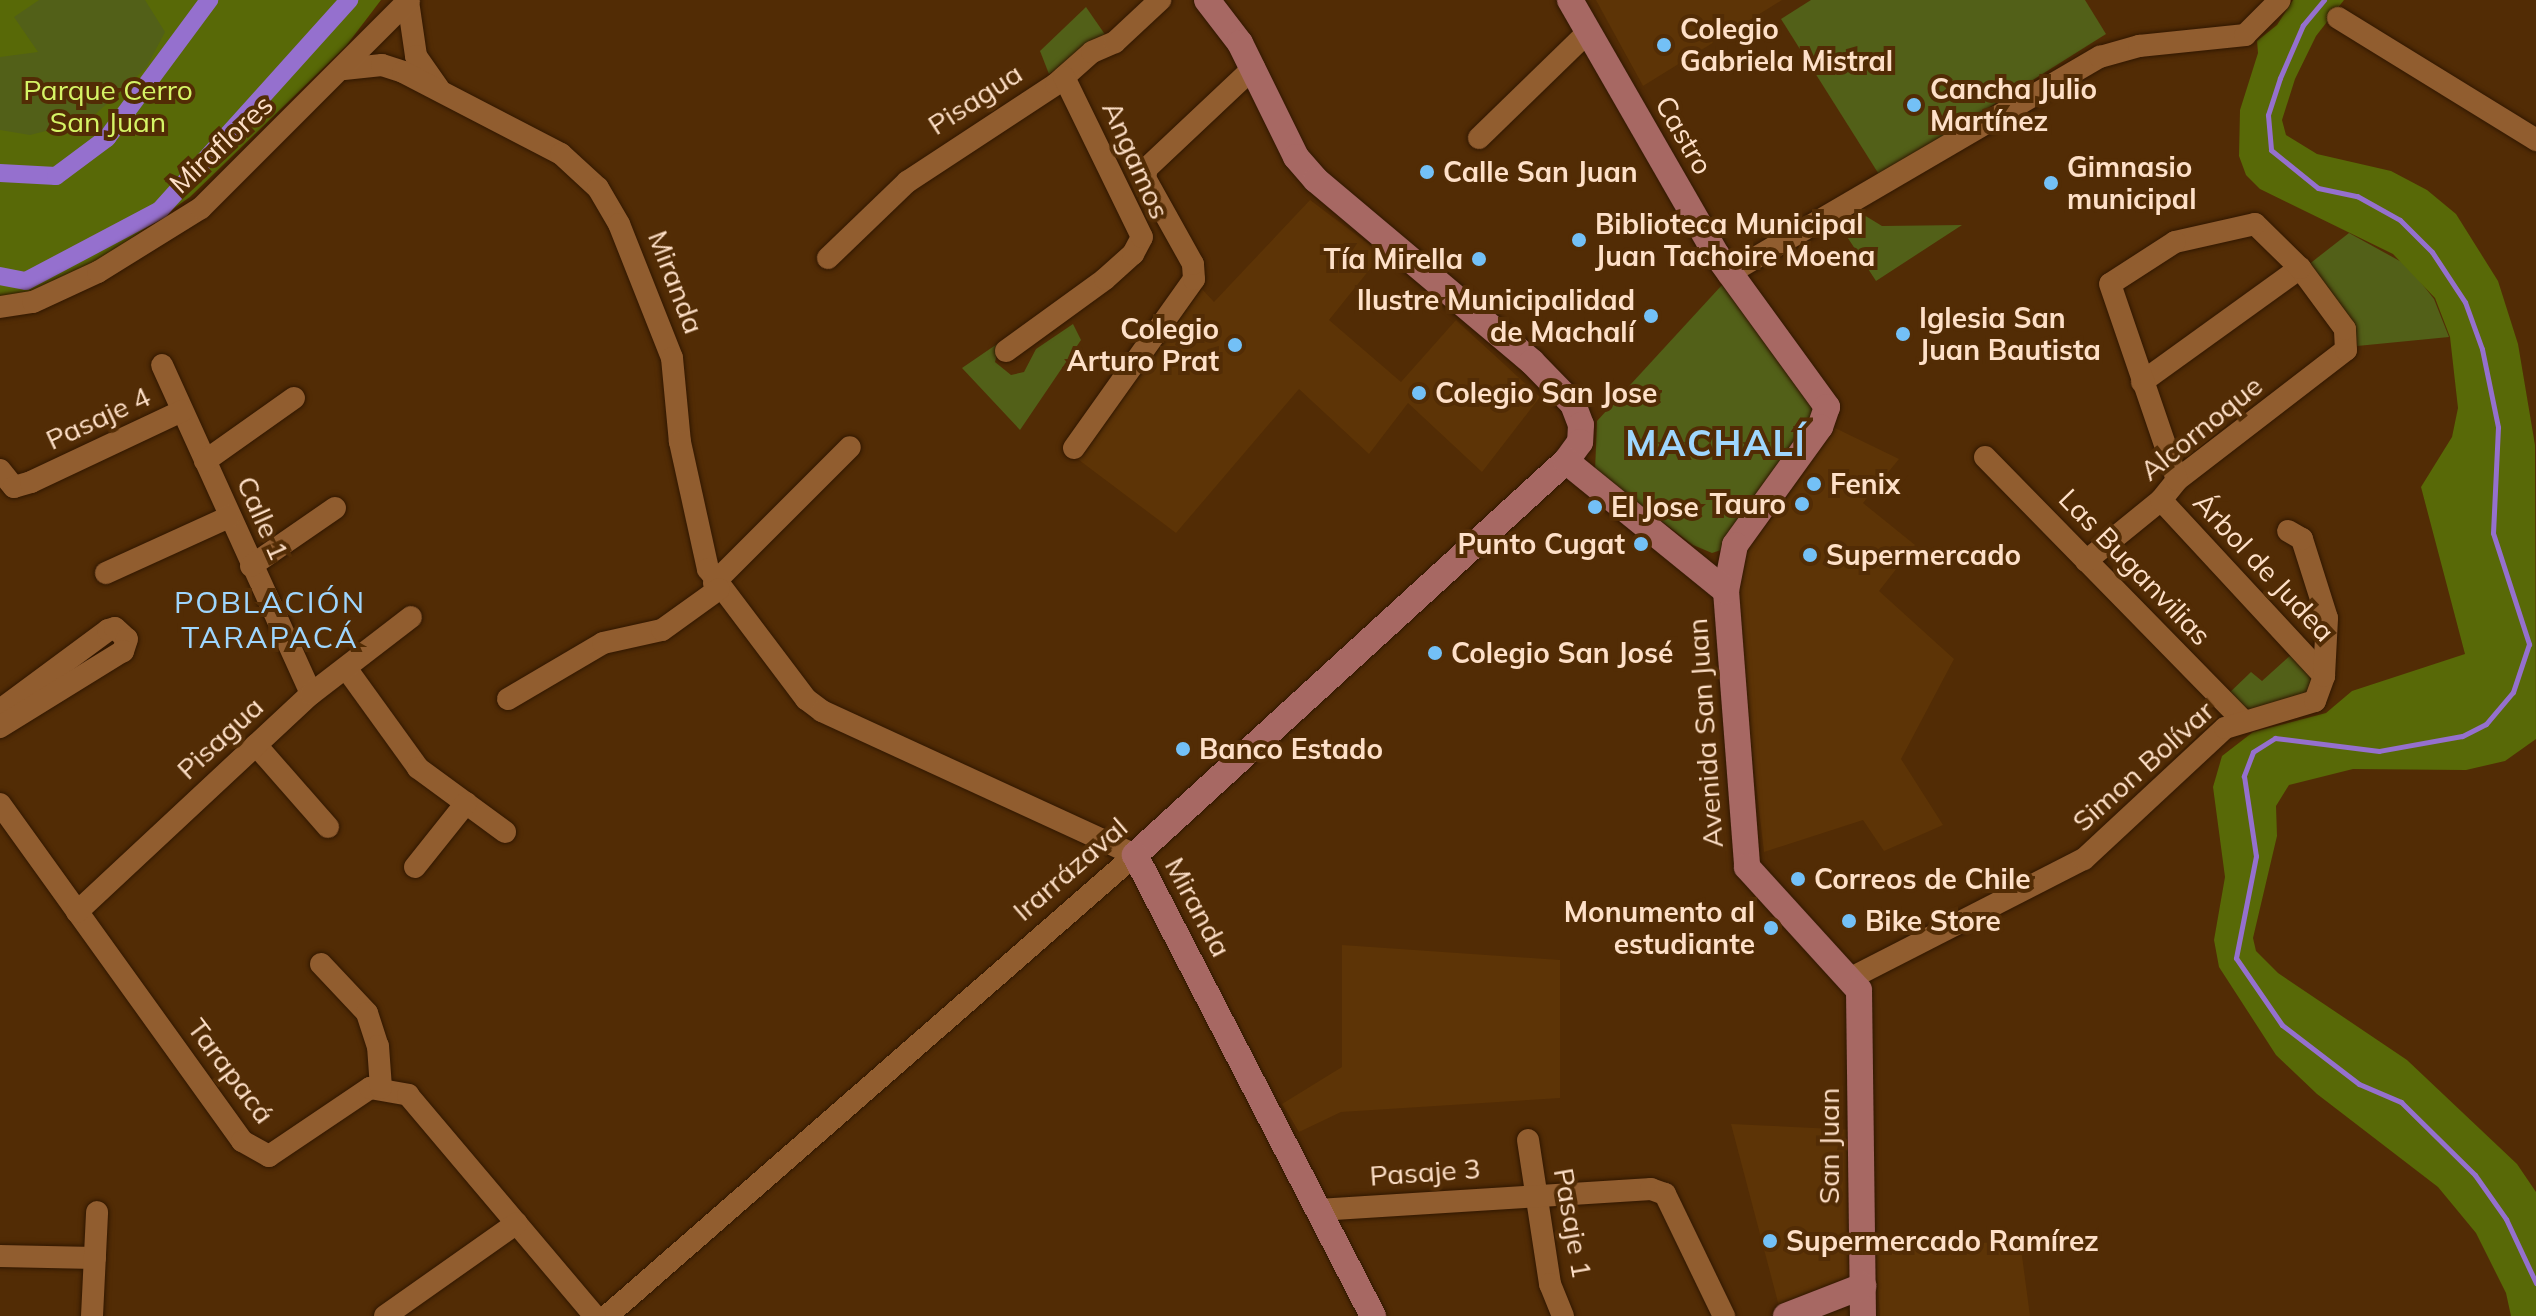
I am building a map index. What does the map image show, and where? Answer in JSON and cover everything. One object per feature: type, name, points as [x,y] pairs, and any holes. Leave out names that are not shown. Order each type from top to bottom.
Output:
[{"type":"main road","points":[[1207,0],[1254,67],[1296,157],[1316,180],[1532,362],[1573,404],[1581,425],[1580,442],[1566,461]]},
{"type":"main road","name":"Castro","points":[[1570,0],[1728,274],[1824,399],[1826,416],[1735,545],[1726,591]]},
{"type":"main road","name":"Avenida San Juan","points":[[1566,461],[1726,591],[1747,867],[1820,951],[1853,977]]},
{"type":"main road","name":"Irarrázaval","points":[[1135,855],[1566,461]]},
{"type":"main road","name":"Miranda","points":[[1135,855],[1373,1316]]},
{"type":"main road","name":"San Juan","points":[[1853,977],[1860,1003],[1858,1306]]},
{"type":"main road","points":[[1786,1316],[1858,1306]]},
{"type":"street","name":"Miraflores","points":[[0,307],[33,302],[98,272],[201,208],[344,69],[409,0]]},
{"type":"street","name":"Miranda","points":[[409,0],[416,56],[444,96]]},
{"type":"street","name":"Pisagua","points":[[828,258],[907,182],[1064,77],[1092,52],[1122,37],[1160,0]]},
{"type":"street","points":[[1728,274],[2100,57],[2139,46],[2245,35],[2280,0]]},
{"type":"street","points":[[2338,18],[2536,140]]},
{"type":"street","points":[[1479,138],[1588,32]]},
{"type":"street","name":"Miranda","points":[[344,69],[382,65],[561,154],[585,171],[610,207],[672,358],[699,547],[716,586],[794,686],[822,711],[1135,855]]},
{"type":"street","points":[[1074,448],[1194,279],[1193,264],[1145,178],[1147,168],[1254,67]]},
{"type":"street","name":"Angamos","points":[[1006,351],[1105,279],[1133,254],[1142,237],[1064,77]]},
{"type":"street","points":[[2142,382],[2300,268],[2261,227],[2247,223],[2175,242],[2115,277],[2109,291],[2177,480]]},
{"type":"street","name":"Alcornoque","points":[[2086,561],[2161,500],[2177,480],[2339,359],[2347,338],[2300,268]]},
{"type":"street","name":"Calle 1","points":[[162,365],[311,694]]},
{"type":"street","points":[[205,461],[294,398]]},
{"type":"street","name":"Pasaje 4","points":[[0,470],[14,487],[31,482],[182,411]]},
{"type":"street","points":[[508,699],[603,643],[662,630],[716,586],[850,447]]},
{"type":"street","name":"Las Buganvilias","points":[[1985,457],[2242,719]]},
{"type":"street","name":"Árbol de Judea","points":[[2161,500],[2324,676]]},
{"type":"street","points":[[251,566],[335,508]]},
{"type":"street","points":[[106,573],[229,517]]},
{"type":"street","points":[[2288,531],[2302,539],[2327,618],[2324,676]]},
{"type":"street","name":"Pisagua","points":[[77,912],[311,694],[411,617]]},
{"type":"street","points":[[0,710],[108,630],[121,631],[127,639],[123,651],[0,727]]},
{"type":"street","points":[[346,668],[418,768],[505,832]]},
{"type":"street","name":"Simon Bolívar","points":[[1853,977],[2084,859],[2215,735],[2242,719],[2315,701],[2324,676]]},
{"type":"street","points":[[256,745],[328,827]]},
{"type":"street","points":[[415,867],[466,803]]},
{"type":"street","name":"Tarapacá","points":[[0,804],[242,1141],[256,1152],[279,1153],[370,1088],[381,1088]]},
{"type":"street","name":"Irarrázaval","points":[[607,1316],[1135,855]]},
{"type":"street","points":[[321,964],[367,1013],[377,1038],[381,1088],[408,1095],[423,1109],[595,1316]]},
{"type":"street","name":"Pasaje 1","points":[[1528,1140],[1550,1284],[1563,1316]]},
{"type":"street","name":"Pasaje 3","points":[[1318,1210],[1635,1186],[1665,1194],[1724,1316]]},
{"type":"street","points":[[92,1316],[97,1212]]},
{"type":"street","points":[[385,1316],[517,1223]]},
{"type":"street","points":[[0,1256],[95,1258]]},
{"type":"shaded area","name":"Colegio Gabriela Mistral","points":[[1596,0],[1782,0],[1643,86]]},
{"type":"shaded area","name":"Colegio Arturo Prat","points":[[1310,200],[1382,254],[1329,320],[1401,382],[1456,320],[1540,397],[1482,472],[1408,403],[1369,454],[1299,389],[1176,533],[1075,457],[1202,289],[1214,302]]},
{"type":"shaded area","points":[[1833,427],[1899,459],[1863,503],[1915,545],[1879,591],[1954,659],[1901,759],[1943,825],[1884,851],[1863,820],[1764,852],[1732,578],[1734,566]]},
{"type":"shaded area","points":[[1342,945],[1560,960],[1560,1098],[1341,1112],[1299,1132],[1282,1104],[1342,1067]]},
{"type":"shaded area","points":[[1731,1124],[1855,1130],[1858,1276],[1780,1310]]},
{"type":"shaded area","points":[[2020,1241],[2030,1316],[1880,1316],[1875,1248]]},
{"type":"green space","name":"Parque Cerro San Juan","points":[[0,0],[349,0],[0,276]]},
{"type":"green space","points":[[0,0],[39,0],[14,17],[38,52],[0,57]]},
{"type":"green space","name":"Parque Cerro San Juan","points":[[145,0],[381,0],[346,46],[190,197],[97,262],[28,293],[0,296],[0,130],[30,135],[89,120],[146,68],[165,32]]},
{"type":"green space","name":"Cancha Julio Martínez","points":[[1811,0],[2085,0],[2106,34],[1880,176],[1781,19]]},
{"type":"green space","points":[[2293,0],[2344,0],[2316,36],[2295,79],[2282,120],[2286,135],[2317,154],[2391,171],[2427,190],[2456,214],[2498,281],[2518,344],[2535,445],[2536,739],[2505,761],[2466,770],[2353,769],[2289,785],[2276,806],[2277,836],[2253,938],[2256,951],[2278,973],[2407,1060],[2517,1164],[2536,1192],[2536,1316],[2511,1316],[2506,1293],[2476,1233],[2438,1187],[2317,1094],[2276,1055],[2219,967],[2214,940],[2225,877],[2213,787],[2222,756],[2253,732],[2326,713],[2352,691],[2465,654],[2421,487],[2452,437],[2458,408],[2450,337],[2435,298],[2393,254],[2260,189],[2246,175],[2239,156],[2240,110],[2258,53],[2257,41],[2277,25]]},
{"type":"green space","points":[[1086,7],[1106,36],[1049,74],[1040,51]]},
{"type":"green space","points":[[1864,215],[1882,226],[1962,225],[1876,281],[1842,229]]},
{"type":"green space","points":[[2349,233],[2407,265],[2434,299],[2449,337],[2357,346],[2353,324],[2308,265]]},
{"type":"green space","points":[[1722,285],[1818,407],[1721,550],[1712,553],[1693,545],[1595,471],[1597,421]]},
{"type":"green space","points":[[1073,324],[1081,340],[1020,430],[962,368],[1000,342],[995,362],[1011,375],[1024,372],[1036,349]]},
{"type":"green space","points":[[2293,653],[2314,676],[2310,692],[2301,699],[2247,710],[2226,696],[2251,672],[2262,681]]},
{"type":"waterway","points":[[0,173],[56,176],[107,138],[209,0]]},
{"type":"waterway","points":[[0,276],[26,281],[160,210],[349,0]]},
{"type":"waterway","points":[[2324,0],[2303,25],[2280,78],[2268,115],[2271,150],[2318,188],[2357,196],[2400,220],[2432,252],[2465,302],[2482,349],[2498,427],[2493,533],[2529,644],[2513,692],[2486,724],[2462,736],[2379,751],[2275,738],[2253,752],[2244,776],[2256,856],[2236,958],[2282,1025],[2359,1084],[2401,1102],[2475,1175],[2506,1219],[2536,1283]]},
{"type":"place","name":"Colegio Gabriela Mistral","points":[[1664,45]]},
{"type":"place","name":"Cancha Julio Martínez","points":[[1914,105]]},
{"type":"place","name":"Calle San Juan","points":[[1427,172]]},
{"type":"place","name":"Gimnasio municipal","points":[[2051,183]]},
{"type":"place","name":"Biblioteca Municipal Juan Tachoire Moena","points":[[1579,240]]},
{"type":"place","name":"Tía Mirella","points":[[1479,259]]},
{"type":"place","name":"Ilustre Municipalidad de Machalí","points":[[1651,316]]},
{"type":"place","name":"Iglesia San Juan Bautista","points":[[1903,334]]},
{"type":"place","name":"Colegio Arturo Prat","points":[[1235,345]]},
{"type":"place","name":"Colegio San Jose","points":[[1419,393]]},
{"type":"place","name":"Fenix","points":[[1814,484]]},
{"type":"place","name":"Tauro","points":[[1802,504]]},
{"type":"place","name":"El Jose","points":[[1595,507]]},
{"type":"place","name":"Punto Cugat","points":[[1641,544]]},
{"type":"place","name":"Supermercado","points":[[1810,555]]},
{"type":"place","name":"Colegio San José","points":[[1435,653]]},
{"type":"place","name":"Banco Estado","points":[[1183,749]]},
{"type":"place","name":"Correos de Chile","points":[[1798,879]]},
{"type":"place","name":"Bike Store","points":[[1849,921]]},
{"type":"place","name":"Monumento al estudiante","points":[[1771,928]]},
{"type":"place","name":"Supermercado Ramírez","points":[[1770,1241]]},
{"type":"district","name":"MACHALÍ","points":[[1716,443]]},
{"type":"district","name":"POBLACIÓN TARAPACÁ","points":[[270,619]]}]
